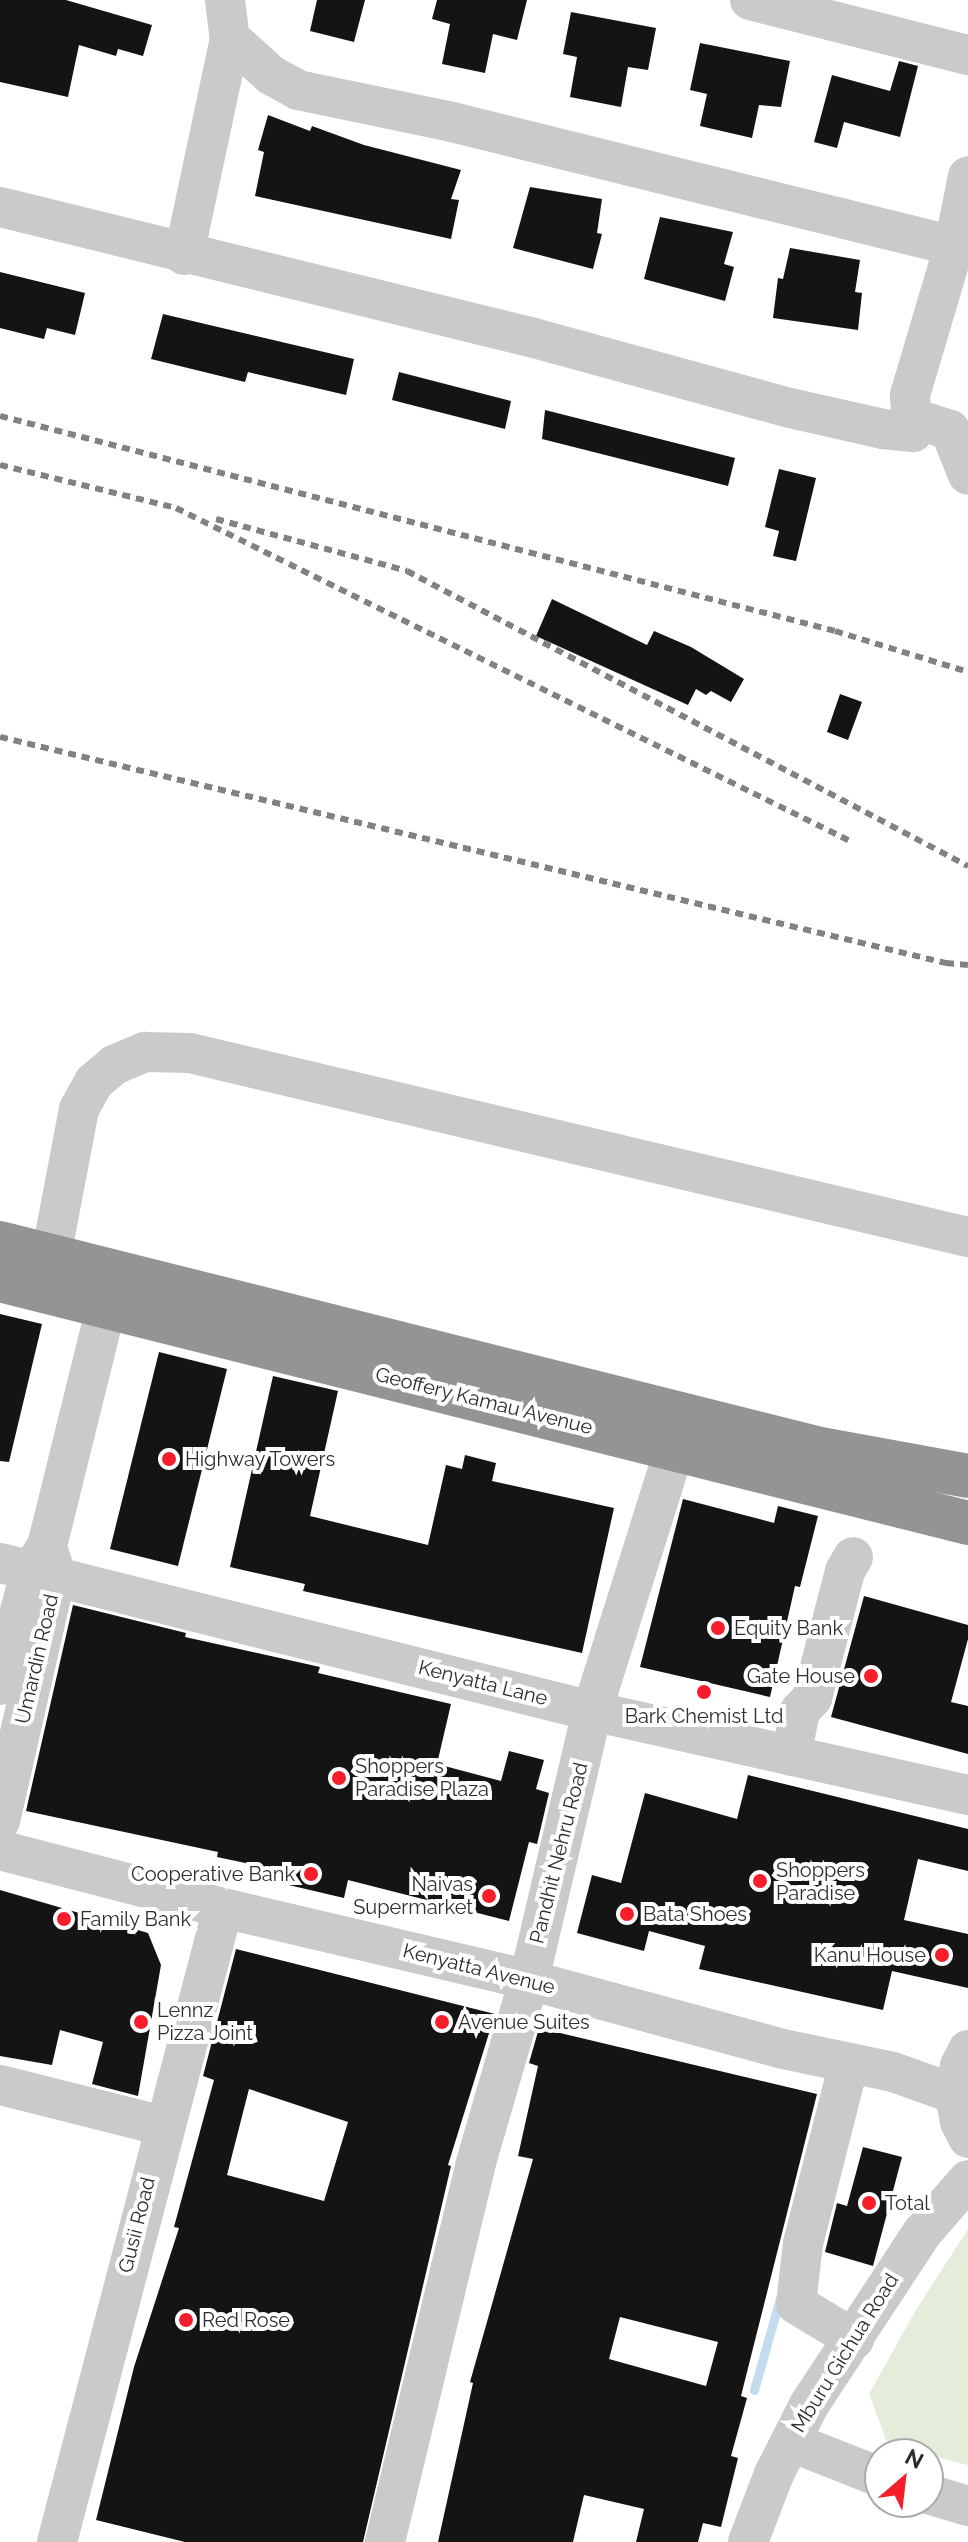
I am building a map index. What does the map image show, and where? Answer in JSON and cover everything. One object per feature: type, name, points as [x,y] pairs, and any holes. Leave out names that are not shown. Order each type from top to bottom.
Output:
[{"type":"highway","name":"Geoffery Kamau Avenue","points":[[0,1243],[820,1449],[968,1476]]},
{"type":"highway","name":"Geoffery Kamau Avenue","points":[[0,1280],[968,1523]]},
{"type":"street","points":[[750,0],[968,55]]},
{"type":"street","points":[[227,19],[271,75],[298,90],[467,126],[954,246]]},
{"type":"street","points":[[184,255],[227,19]]},
{"type":"street","points":[[0,207],[184,255],[534,338],[883,429],[913,432],[910,395],[954,246],[968,176]]},
{"type":"street","points":[[910,417],[950,430],[968,475]]},
{"type":"street","points":[[51,1256],[79,1109],[94,1082],[104,1073],[114,1065],[145,1052],[190,1053],[968,1237]]},
{"type":"street","name":"Umardin Road","points":[[0,1685],[106,1307]]},
{"type":"street","name":"Pandhit Nehru Road","points":[[385,2542],[475,2166],[529,1980],[592,1711],[675,1448]]},
{"type":"street","points":[[791,1756],[800,1711],[812,1698],[845,1571],[853,1557]]},
{"type":"street","name":"Umardin Road","points":[[0,1821],[34,1563]]},
{"type":"street","name":"Kenyatta Lane","points":[[34,1563],[592,1711],[968,1795]]},
{"type":"street","name":"Kenyatta Avenue","points":[[0,1850],[223,1908],[529,1980],[783,2049],[893,2072],[955,2094]]},
{"type":"street","name":"Gusii Road","points":[[57,2542],[163,2126],[223,1908]]},
{"type":"street","points":[[968,2050],[960,2066],[955,2094],[960,2122],[968,2138]]},
{"type":"street","points":[[849,2063],[803,2243],[796,2304],[854,2339]]},
{"type":"street","points":[[0,2085],[163,2126]]},
{"type":"street","name":"Mburu Gichua Road","points":[[748,2542],[761,2505],[809,2405],[922,2233],[968,2180]]},
{"type":"street","points":[[791,2442],[864,2471]]},
{"type":"street","points":[[944,2499],[968,2506]]},
{"type":"green space","points":[[968,2229],[968,2465],[944,2459],[944,2438],[885,2438],[869,2394],[916,2310]]},
{"type":"building","points":[[0,0],[66,0],[152,25],[143,56],[118,49],[116,56],[79,45],[68,97],[0,82]]},
{"type":"building","points":[[317,0],[365,0],[354,42],[310,31]]},
{"type":"building","points":[[437,0],[527,0],[517,40],[493,34],[485,73],[442,64],[450,24],[432,19]]},
{"type":"building","points":[[571,12],[656,28],[648,70],[628,67],[621,107],[570,97],[577,57],[563,54]]},
{"type":"building","points":[[700,43],[790,61],[781,107],[759,105],[752,138],[700,126],[707,94],[690,90]]},
{"type":"building","points":[[899,61],[918,66],[900,137],[844,122],[837,148],[814,142],[832,75],[890,91]]},
{"type":"building","points":[[268,115],[310,131],[312,126],[364,145],[461,170],[451,199],[459,200],[451,239],[255,196],[264,152],[258,150]]},
{"type":"building","points":[[530,187],[602,199],[597,233],[602,234],[593,269],[513,248]]},
{"type":"building","points":[[660,217],[733,232],[724,264],[734,267],[725,301],[644,279]]},
{"type":"building","points":[[790,248],[860,260],[855,292],[862,293],[858,330],[773,318],[778,278],[783,279]]},
{"type":"building","points":[[0,272],[85,293],[75,335],[47,328],[44,339],[0,328]]},
{"type":"building","points":[[163,314],[354,359],[346,395],[248,372],[245,382],[151,359]]},
{"type":"building","points":[[399,372],[511,401],[505,429],[392,400]]},
{"type":"building","points":[[545,410],[735,458],[728,486],[542,439]]},
{"type":"building","points":[[779,469],[816,478],[796,561],[773,556],[779,531],[765,527]]},
{"type":"building","points":[[552,599],[647,645],[654,631],[691,647],[744,679],[731,702],[711,691],[706,695],[696,689],[688,705],[536,636]]},
{"type":"building","points":[[840,694],[862,702],[848,740],[827,732]]},
{"type":"building","points":[[0,1314],[42,1324],[9,1462],[0,1461]]},
{"type":"building","name":"Highway Towers","points":[[159,1352],[227,1369],[178,1566],[110,1549]]},
{"type":"building","points":[[273,1376],[338,1391],[310,1516],[428,1545],[446,1465],[462,1469],[465,1455],[496,1463],[492,1481],[614,1508],[582,1653],[303,1591],[305,1584],[230,1567]]},
{"type":"building","name":"Equity Bank","points":[[683,1499],[774,1523],[778,1506],[818,1516],[800,1587],[795,1586],[770,1697],[640,1667]]},
{"type":"building","name":"Gate House","points":[[864,1596],[968,1625],[968,1639],[951,1702],[968,1706],[968,1754],[831,1717]]},
{"type":"building","points":[[73,1605],[186,1633],[185,1637],[320,1667],[318,1673],[451,1704],[437,1764],[501,1781],[509,1751],[544,1760],[536,1789],[549,1793],[537,1844],[529,1842],[509,1921],[348,1880],[344,1898],[276,1882],[278,1870],[217,1857],[218,1852],[26,1811]]},
{"type":"building","points":[[748,1775],[968,1829],[968,1871],[918,1859],[904,1920],[968,1934],[968,1988],[892,1971],[883,2010],[699,1969],[705,1946],[649,1931],[644,1951],[577,1933],[592,1875],[621,1883],[645,1793],[737,1819]]},
{"type":"building","points":[[0,1890],[148,1933],[161,1965],[138,2096],[92,2084],[103,2042],[60,2030],[52,2065],[0,2056]]},
{"type":"building","points":[[236,1949],[495,2014],[448,2165],[451,2166],[363,2542],[185,2542],[96,2520],[134,2367],[179,2228],[174,2227],[214,2080],[203,2076]],"holes":[[[249,2089],[348,2122],[324,2201],[227,2175]]]},
{"type":"building","points":[[539,2028],[817,2094],[741,2396],[747,2398],[731,2456],[738,2458],[721,2527],[703,2523],[698,2542],[636,2542],[644,2509],[584,2495],[573,2542],[438,2542],[473,2383],[470,2382],[533,2159],[518,2156],[538,2066],[529,2063]],"holes":[[[620,2317],[718,2342],[706,2386],[609,2359]]]},
{"type":"building","name":"Total","points":[[863,2147],[902,2157],[873,2266],[825,2252],[837,2203],[847,2206]]},
{"type":"waterway","points":[[754,2390],[780,2298]]},
{"type":"railway","points":[[0,416],[835,631],[968,672]]},
{"type":"railway","points":[[0,465],[176,508],[848,840]]},
{"type":"railway","points":[[216,519],[407,571],[968,866]]},
{"type":"railway","points":[[0,737],[946,963],[968,965]]},
{"type":"place","name":"Highway Towers","points":[[169,1459]]},
{"type":"place","name":"Equity Bank","points":[[718,1628]]},
{"type":"place","name":"Gate House","points":[[871,1676]]},
{"type":"place","name":"Bark Chemist Ltd","points":[[704,1692]]},
{"type":"place","name":"Shoppers Paradise Plaza","points":[[339,1778]]},
{"type":"place","name":"Cooperative Bank","points":[[311,1874]]},
{"type":"place","name":"Shoppers Paradise","points":[[760,1881]]},
{"type":"place","name":"Naivas Supermarket","points":[[489,1896]]},
{"type":"place","name":"Bata Shoes","points":[[627,1914]]},
{"type":"place","name":"Family Bank","points":[[64,1919]]},
{"type":"place","name":"Kanu House","points":[[942,1955]]},
{"type":"place","name":"Lennz Pizza Joint","points":[[141,2022]]},
{"type":"place","name":"Avenue Suites","points":[[442,2022]]},
{"type":"place","name":"Total","points":[[869,2203]]},
{"type":"place","name":"Red Rose","points":[[186,2320]]}]
